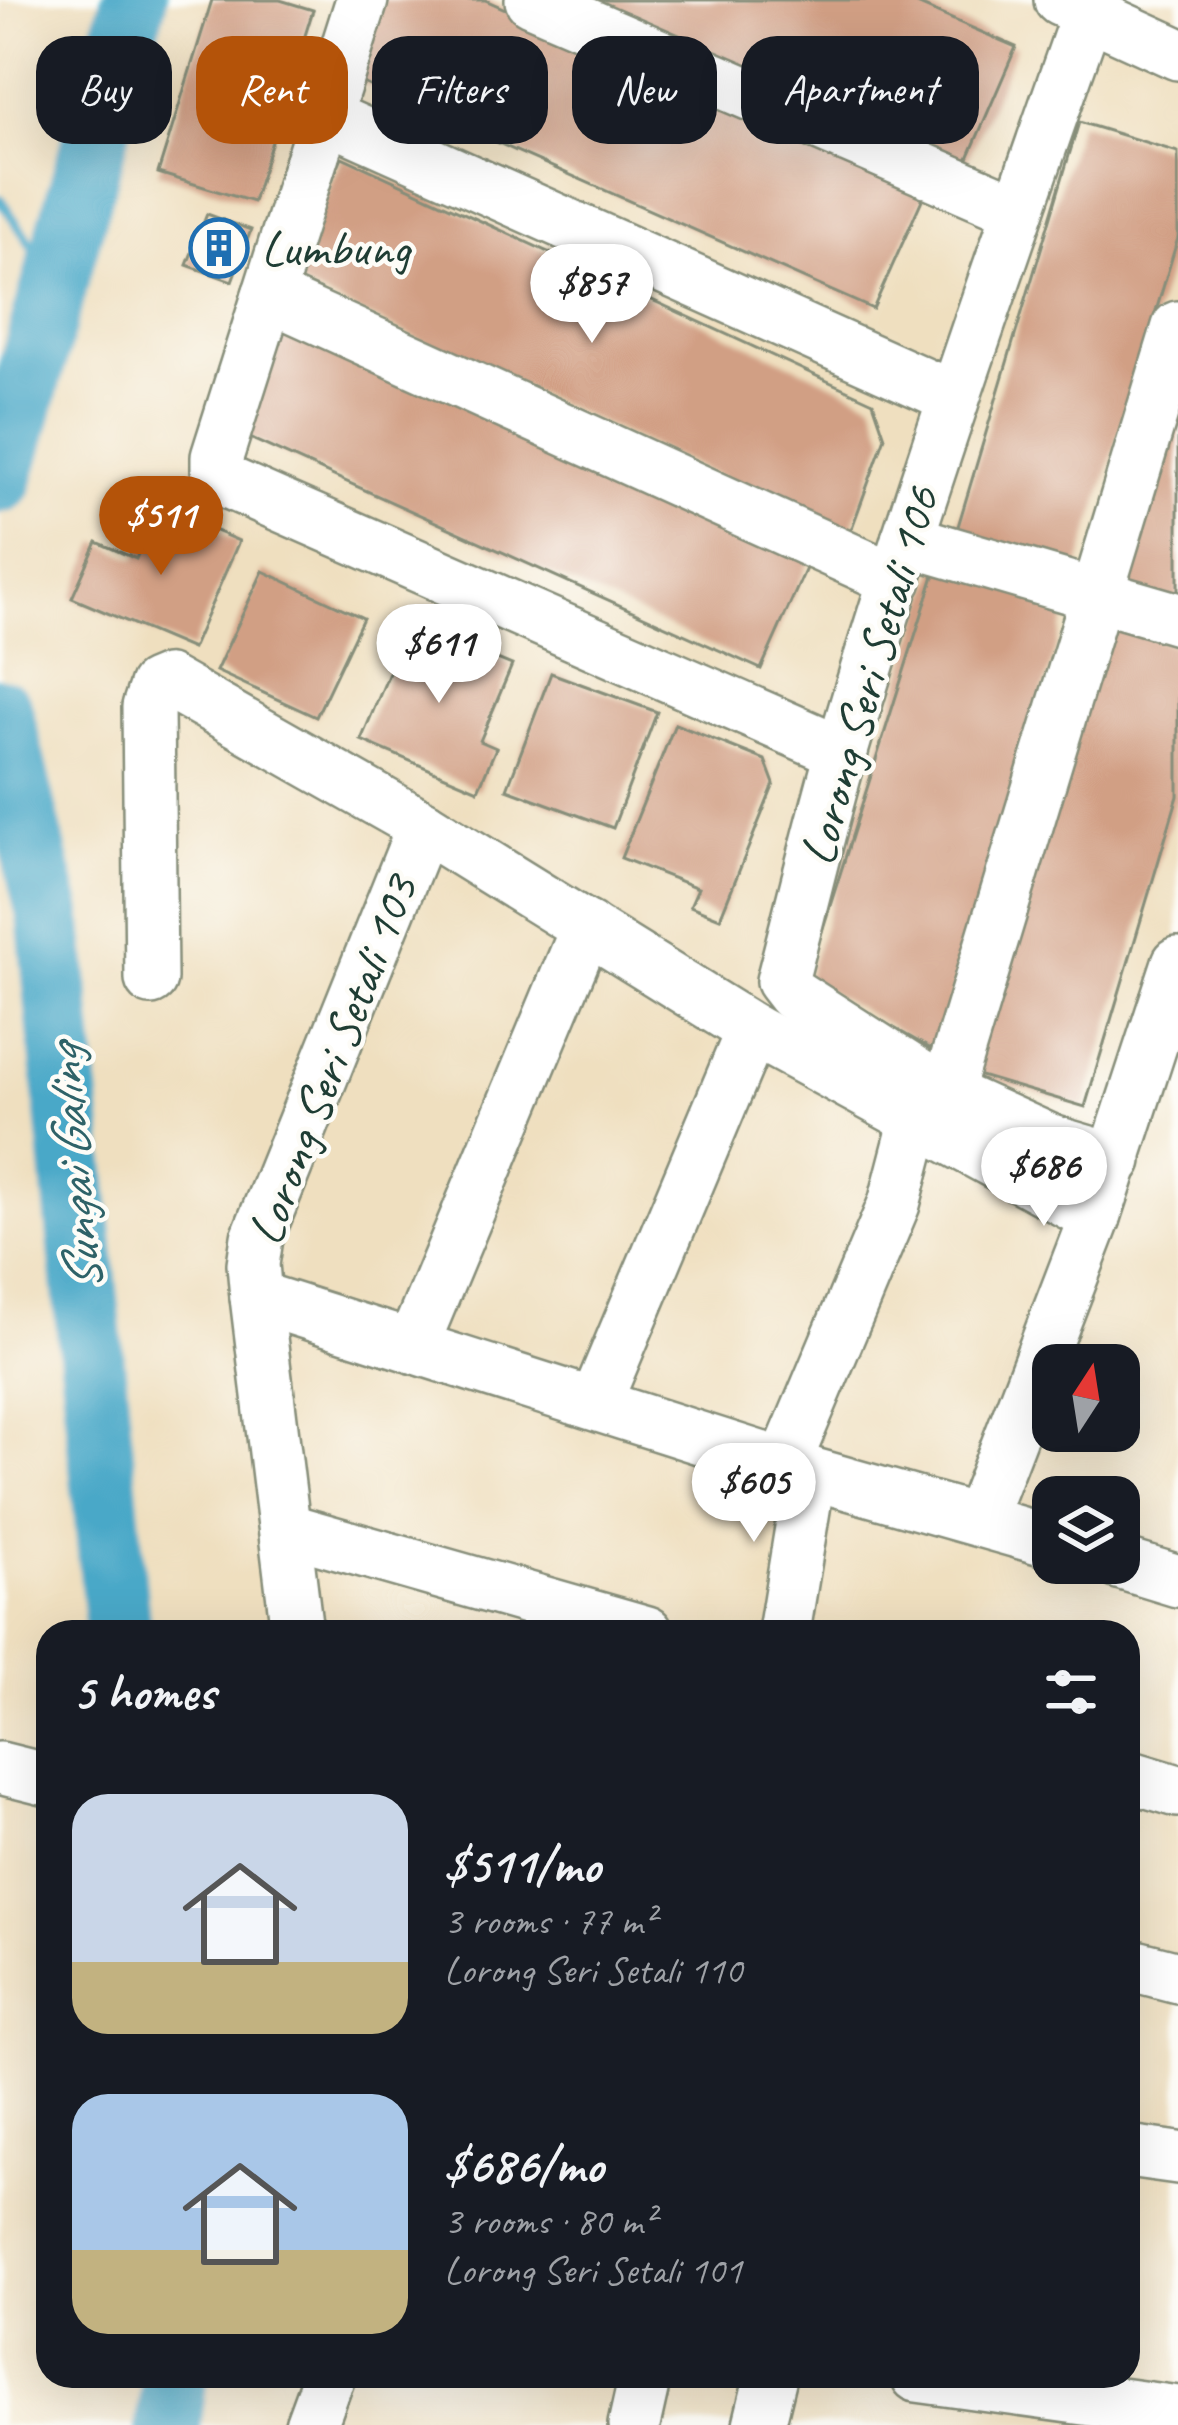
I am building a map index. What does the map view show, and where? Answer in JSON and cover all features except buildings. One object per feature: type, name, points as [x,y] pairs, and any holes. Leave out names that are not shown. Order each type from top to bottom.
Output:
[{"type":"street","points":[[348,44],[362,0]]},
{"type":"street","points":[[531,0],[1018,210]]},
{"type":"street","points":[[1074,6],[1160,30]]},
{"type":"street","name":"Lorong Seri Setali 106","points":[[1074,6],[1018,210],[953,397],[842,752],[782,981],[791,994],[931,1106],[1116,1160]]},
{"type":"street","points":[[348,126],[953,397]]},
{"type":"street","points":[[316,144],[217,457],[217,470],[227,482],[842,752]]},
{"type":"street","points":[[268,296],[902,560],[1095,595],[1178,619]]},
{"type":"street","points":[[785,1620],[797,1468],[931,1106],[1178,327]]},
{"type":"street","points":[[151,979],[148,707],[155,686],[167,680],[423,826],[752,1030],[931,1106],[1095,1217]]},
{"type":"street","name":"Lorong Seri Setali 103","points":[[296,1620],[253,1264],[264,1211],[423,826]]},
{"type":"street","points":[[412,1348],[587,927]]},
{"type":"street","points":[[980,1520],[1116,1160],[1178,963]]},
{"type":"street","points":[[595,1403],[752,1030]]},
{"type":"street","points":[[256,1297],[797,1468],[1032,1536]]},
{"type":"street","points":[[286,1529],[605,1620]]},
{"type":"street","points":[[1140,1569],[1178,1581]]},
{"type":"street","points":[[1140,1780],[1178,1791]]},
{"type":"street","points":[[1140,1967],[1178,1977]]},
{"type":"street","points":[[1140,2153],[1178,2158]]},
{"type":"street","points":[[634,2425],[642,2388]]},
{"type":"street","points":[[759,2425],[768,2388]]},
{"type":"street","points":[[951,2388],[1006,2407],[1178,2413]]},
{"type":"waterway","name":"Sungai Galing","points":[[0,480],[134,0]]},
{"type":"waterway","points":[[0,199],[56,281]]},
{"type":"waterway","name":"Sungai Galing","points":[[0,711],[49,914],[117,1620]]},
{"type":"waterway","name":"Sungai Galing","points":[[168,2425],[173,2388]]},
{"type":"place","name":"Lumbung","points":[[219,248]]}]
